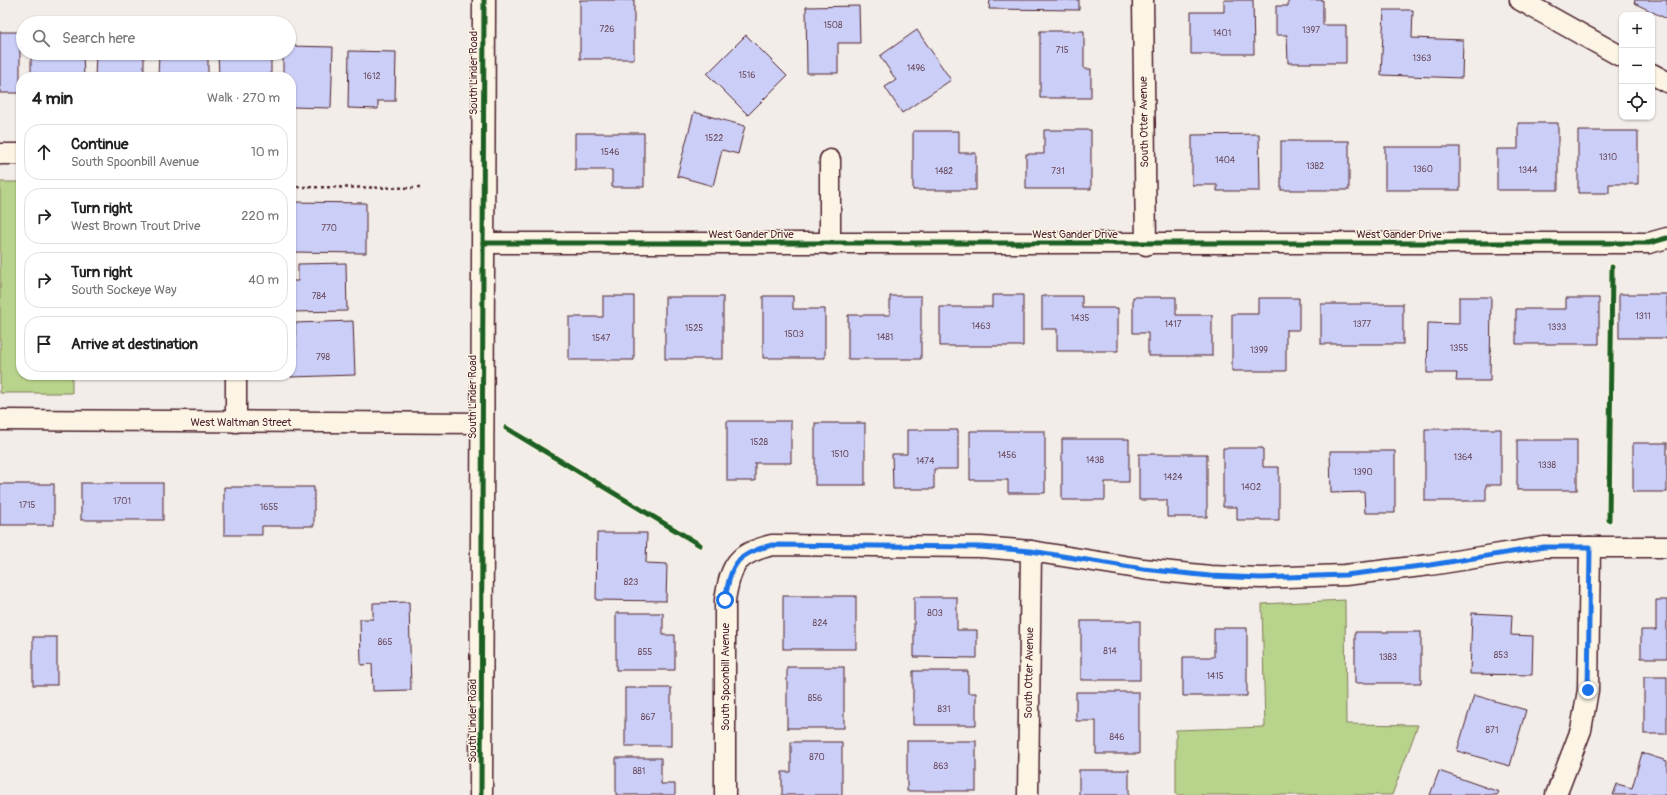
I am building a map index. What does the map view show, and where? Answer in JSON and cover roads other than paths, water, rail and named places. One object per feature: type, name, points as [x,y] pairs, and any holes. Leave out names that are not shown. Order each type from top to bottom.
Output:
[{"type":"street","name":"South Linder Road","points":[[481,795],[484,0]]},
{"type":"street","name":"South Otter Avenue","points":[[1143,0],[1146,244]]},
{"type":"street","points":[[1520,0],[1619,55]]},
{"type":"street","points":[[1655,76],[1667,82]]},
{"type":"street","points":[[0,154],[16,154]]},
{"type":"street","points":[[830,160],[830,244]]},
{"type":"street","name":"West Gander Drive","points":[[483,243],[1650,243],[1667,238]]},
{"type":"street","points":[[236,380],[236,422]]},
{"type":"street","name":"West Waltman Street","points":[[0,420],[482,423]]},
{"type":"street","name":"South Spoonbill Avenue","points":[[725,795],[725,600],[728,579],[736,561],[754,550],[772,545],[981,547],[1031,551]]},
{"type":"street","points":[[1031,551],[1143,569],[1210,576],[1261,578],[1345,575],[1430,565],[1544,547],[1667,547]]},
{"type":"street","points":[[1556,795],[1581,730],[1588,690],[1590,547]]},
{"type":"street","name":"South Otter Avenue","points":[[1028,795],[1031,551]]}]
